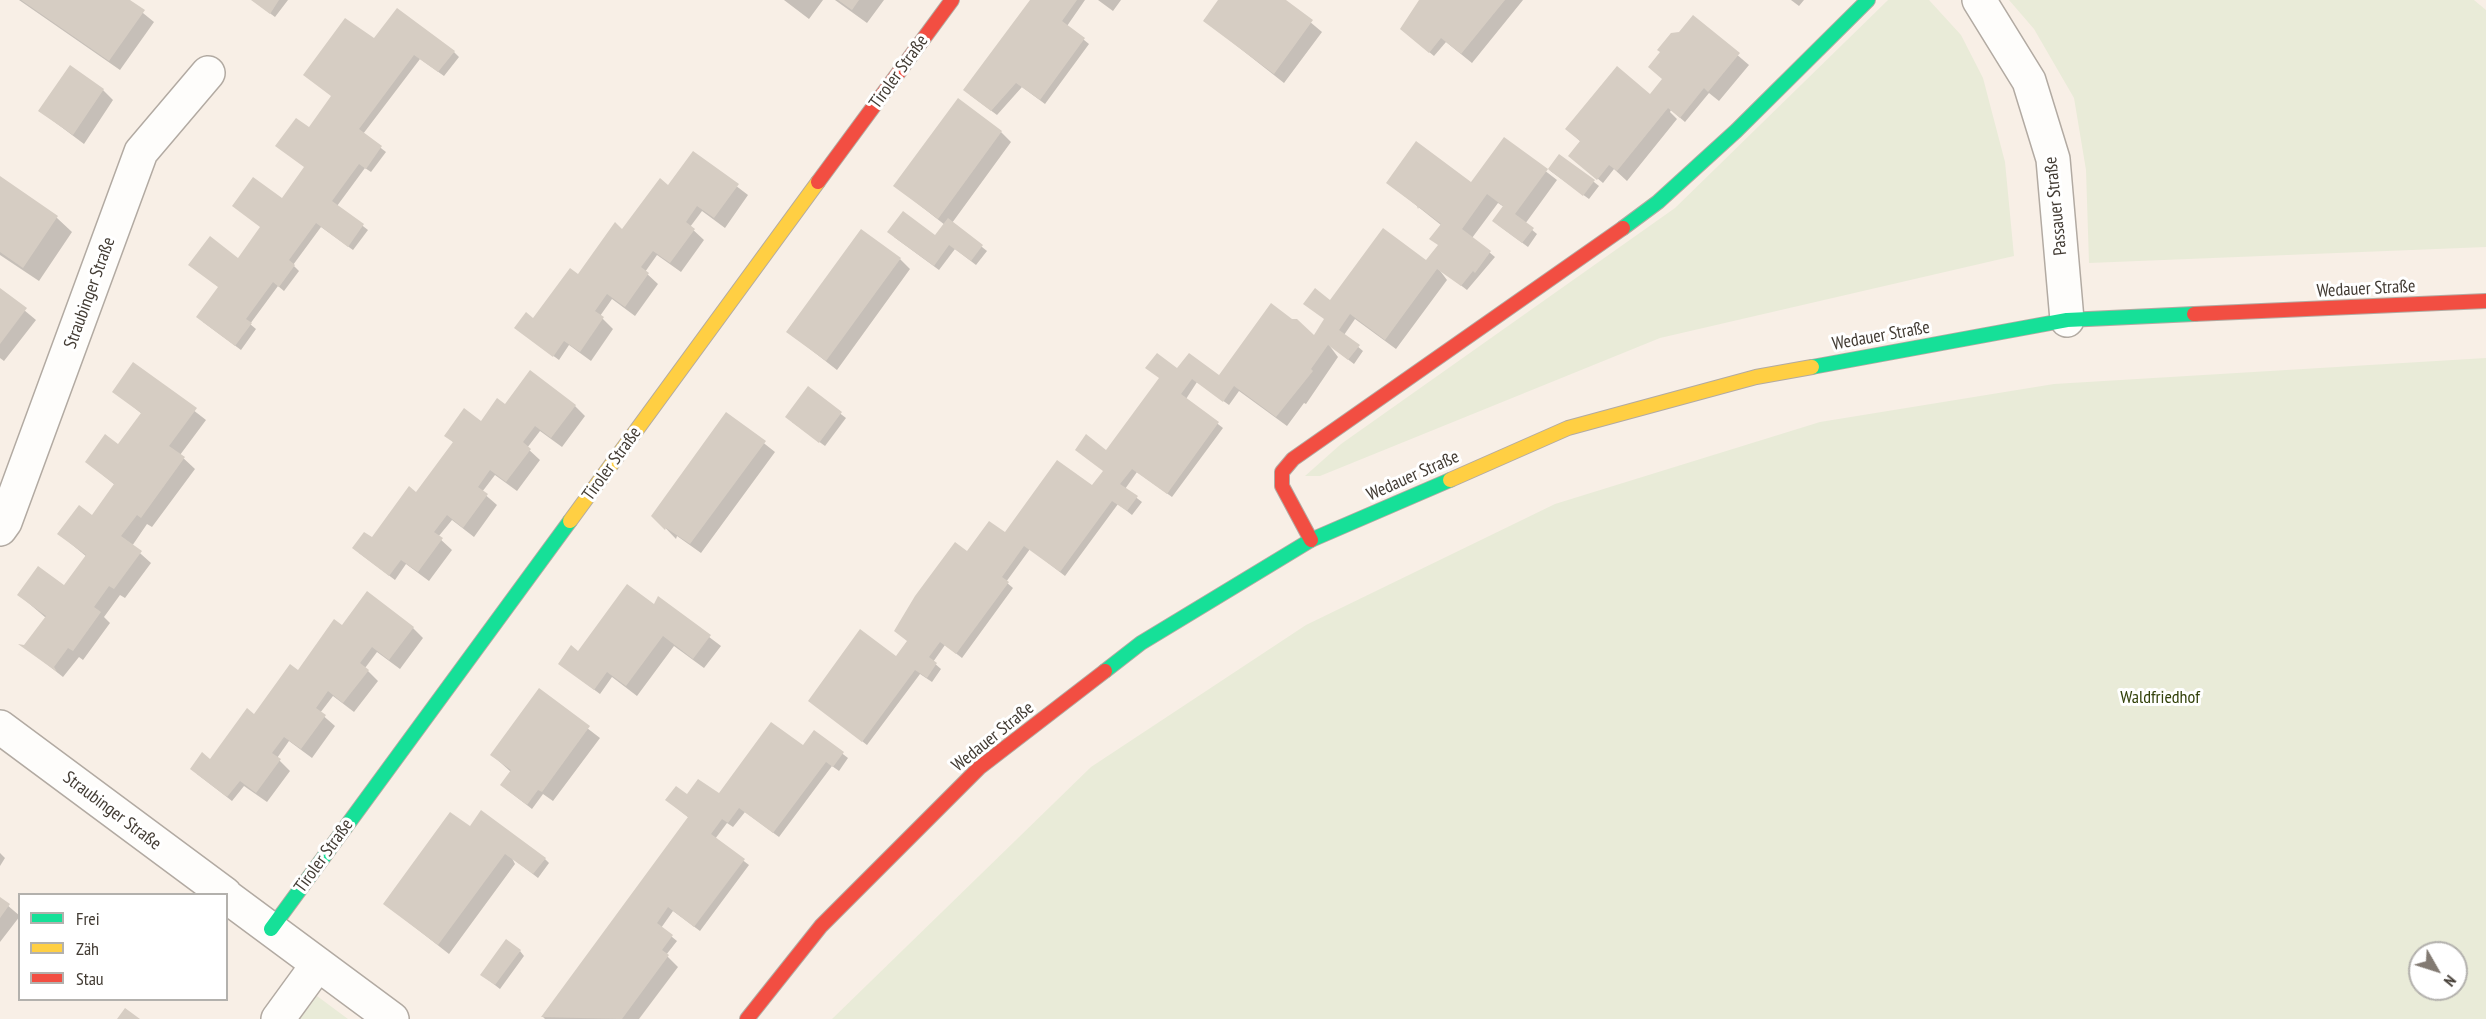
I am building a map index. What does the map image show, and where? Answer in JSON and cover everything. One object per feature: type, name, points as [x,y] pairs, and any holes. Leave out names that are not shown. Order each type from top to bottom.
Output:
[{"type":"street","name":"Tiroler Straße","points":[[271,929],[952,0]]},
{"type":"street","points":[[1311,540],[1282,486],[1282,472],[1293,459],[1658,202],[1736,131],[1868,0]]},
{"type":"street","name":"Passauer Straße","points":[[1979,0],[2029,81],[2053,159],[2067,320]]},
{"type":"street","name":"Straubinger Straße","points":[[0,530],[5,522],[141,152],[208,73]]},
{"type":"street","name":"Wedauer Straße","points":[[747,1019],[821,926],[979,768],[1141,643],[1311,540],[1568,428],[1756,377],[2067,320],[2486,301]]},
{"type":"street","name":"Straubinger Straße","points":[[0,727],[223,893]]},
{"type":"street","name":"Straubinger Straße","points":[[228,897],[392,1019]]},
{"type":"street","points":[[278,1019],[318,964]]},
{"type":"green space","points":[[1888,0],[1929,0],[1961,35],[1983,78],[2005,162],[2014,256],[1660,338],[1320,476],[1305,476],[1341,444],[1675,208]]},
{"type":"green space","points":[[2009,0],[2474,0],[2486,10],[2486,247],[2089,263],[2086,170],[2074,98],[2034,29]]},
{"type":"green space","name":"Waldfriedhof","points":[[2486,358],[2486,1019],[832,1019],[1091,767],[1306,625],[1555,504],[1820,422],[2054,384]]},
{"type":"green space","points":[[317,996],[348,1019],[300,1019]]},
{"type":"building","points":[[21,0],[130,0],[145,10],[109,61]]},
{"type":"building","points":[[251,0],[279,0],[270,14]]},
{"type":"building","points":[[838,0],[859,0],[852,10]]},
{"type":"building","points":[[1030,0],[1077,0],[1062,21],[1085,38],[1040,100],[1016,83],[991,111],[963,90]]},
{"type":"building","points":[[1218,0],[1286,0],[1313,20],[1274,74],[1203,21]]},
{"type":"building","points":[[1419,0],[1505,0],[1461,54],[1441,38],[1429,53],[1400,29]]},
{"type":"building","points":[[397,8],[455,51],[438,72],[414,55],[359,129],[382,146],[366,169],[359,164],[332,201],[364,224],[348,247],[316,223],[289,260],[295,265],[279,287],[273,282],[246,319],[252,323],[235,346],[196,317],[218,287],[188,265],[210,236],[238,258],[260,227],[232,206],[253,177],[282,198],[304,167],[275,146],[296,118],[309,127],[331,96],[303,75],[345,18],[374,38]]},
{"type":"building","points":[[1693,15],[1740,53],[1708,92],[1704,88],[1680,118],[1668,108],[1617,171],[1609,165],[1597,180],[1568,156],[1580,141],[1565,129],[1617,66],[1650,94],[1662,79],[1648,67],[1660,52],[1657,50],[1671,33],[1679,32]]},
{"type":"building","points":[[70,65],[104,89],[73,135],[38,111]]},
{"type":"building","points":[[958,98],[1002,131],[938,219],[893,186]]},
{"type":"building","points":[[1504,137],[1548,169],[1515,214],[1534,228],[1522,243],[1492,221],[1503,206],[1487,194],[1462,229],[1491,251],[1475,273],[1473,271],[1461,286],[1437,269],[1385,340],[1350,314],[1339,330],[1360,345],[1348,360],[1328,345],[1311,369],[1313,371],[1276,417],[1234,386],[1223,402],[1192,379],[1181,394],[1219,422],[1167,494],[1132,469],[1120,484],[1138,496],[1127,511],[1112,501],[1060,572],[1024,546],[1002,577],[1009,582],[956,654],[940,642],[929,657],[937,663],[927,678],[915,670],[862,742],[808,701],[860,629],[896,656],[907,641],[894,631],[915,596],[955,542],[967,551],[989,521],[1005,532],[1057,460],[1092,485],[1103,471],[1075,450],[1086,434],[1106,450],[1159,378],[1145,368],[1157,353],[1177,368],[1189,353],[1219,375],[1271,303],[1292,319],[1297,319],[1314,335],[1324,319],[1303,304],[1315,288],[1330,300],[1383,228],[1426,260],[1438,245],[1429,239],[1441,224],[1386,183],[1416,141],[1471,182]]},
{"type":"building","points":[[693,151],[739,184],[714,218],[697,206],[686,222],[695,229],[670,263],[653,251],[641,267],[649,273],[625,307],[607,294],[595,311],[604,317],[580,352],[564,341],[553,357],[514,328],[526,312],[533,318],[570,268],[578,274],[615,222],[622,229],[660,178],[668,185]]},
{"type":"building","points":[[1559,154],[1595,180],[1583,196],[1548,169]]},
{"type":"building","points":[[0,176],[58,216],[23,268],[0,252]]},
{"type":"building","points":[[903,211],[935,235],[948,218],[983,245],[971,261],[949,245],[934,266],[887,232]]},
{"type":"building","points":[[861,229],[901,258],[826,361],[786,332]]},
{"type":"building","points":[[0,288],[27,308],[0,344]]},
{"type":"building","points":[[133,362],[197,408],[169,446],[185,457],[141,518],[137,515],[121,536],[142,551],[114,589],[109,586],[94,607],[101,612],[73,651],[68,648],[54,667],[57,672],[18,644],[24,645],[46,616],[17,595],[38,566],[64,585],[86,555],[57,534],[79,505],[92,515],[114,484],[85,462],[105,434],[118,444],[141,413],[112,392]]},
{"type":"building","points":[[530,370],[576,405],[551,438],[535,426],[523,442],[531,449],[506,482],[490,470],[478,487],[488,494],[463,528],[447,515],[434,532],[443,538],[418,572],[401,560],[389,576],[352,548],[364,532],[372,537],[409,486],[416,492],[453,442],[444,436],[464,408],[481,421],[497,398],[505,404]]},
{"type":"building","points":[[808,386],[842,412],[819,443],[785,417]]},
{"type":"building","points":[[726,412],[766,441],[690,544],[666,528],[665,530],[651,516]]},
{"type":"building","points":[[627,584],[654,604],[658,596],[711,635],[693,659],[663,636],[626,686],[607,672],[594,690],[558,664],[571,645],[578,651]]},
{"type":"building","points":[[367,591],[414,627],[389,660],[372,647],[360,663],[369,670],[343,703],[328,691],[316,708],[326,715],[301,749],[284,737],[272,753],[281,759],[256,793],[240,781],[227,797],[190,769],[202,752],[210,759],[247,708],[254,714],[290,664],[298,670],[334,619],[342,625]]},
{"type":"building","points":[[539,688],[590,726],[542,792],[538,790],[527,805],[500,785],[511,770],[490,755]]},
{"type":"building","points":[[771,722],[803,745],[814,730],[844,752],[833,767],[826,762],[773,833],[739,808],[728,823],[722,819],[711,834],[745,859],[694,927],[668,907],[657,923],[673,935],[662,950],[669,955],[622,1019],[541,1017],[688,817],[665,800],[676,786],[687,794],[698,779],[719,793]]},
{"type":"building","points":[[481,810],[546,858],[533,874],[505,854],[438,945],[383,904],[450,812],[470,826]]},
{"type":"building","points":[[0,897],[10,904],[0,918]]},
{"type":"building","points":[[506,939],[521,950],[495,985],[480,975]]},
{"type":"building","points":[[125,1008],[140,1019],[117,1019]]},
{"type":"traffic: fast","points":[[1623,228],[1658,202],[1736,131],[1868,0]]},
{"type":"traffic: fast","points":[[1812,367],[2067,320],[2194,314]]},
{"type":"traffic: fast","points":[[1105,671],[1141,643],[1311,540],[1450,480]]},
{"type":"traffic: fast","points":[[271,929],[570,521]]},
{"type":"traffic: slow","points":[[570,521],[818,182]]},
{"type":"traffic: slow","points":[[1450,480],[1568,428],[1756,377],[1812,367]]},
{"type":"traffic: jam","points":[[818,182],[952,0]]},
{"type":"traffic: jam","points":[[1311,540],[1282,486],[1282,472],[1293,459],[1623,228]]},
{"type":"traffic: jam","points":[[2194,314],[2486,301]]},
{"type":"traffic: jam","points":[[747,1019],[821,926],[979,768],[1105,671]]}]
